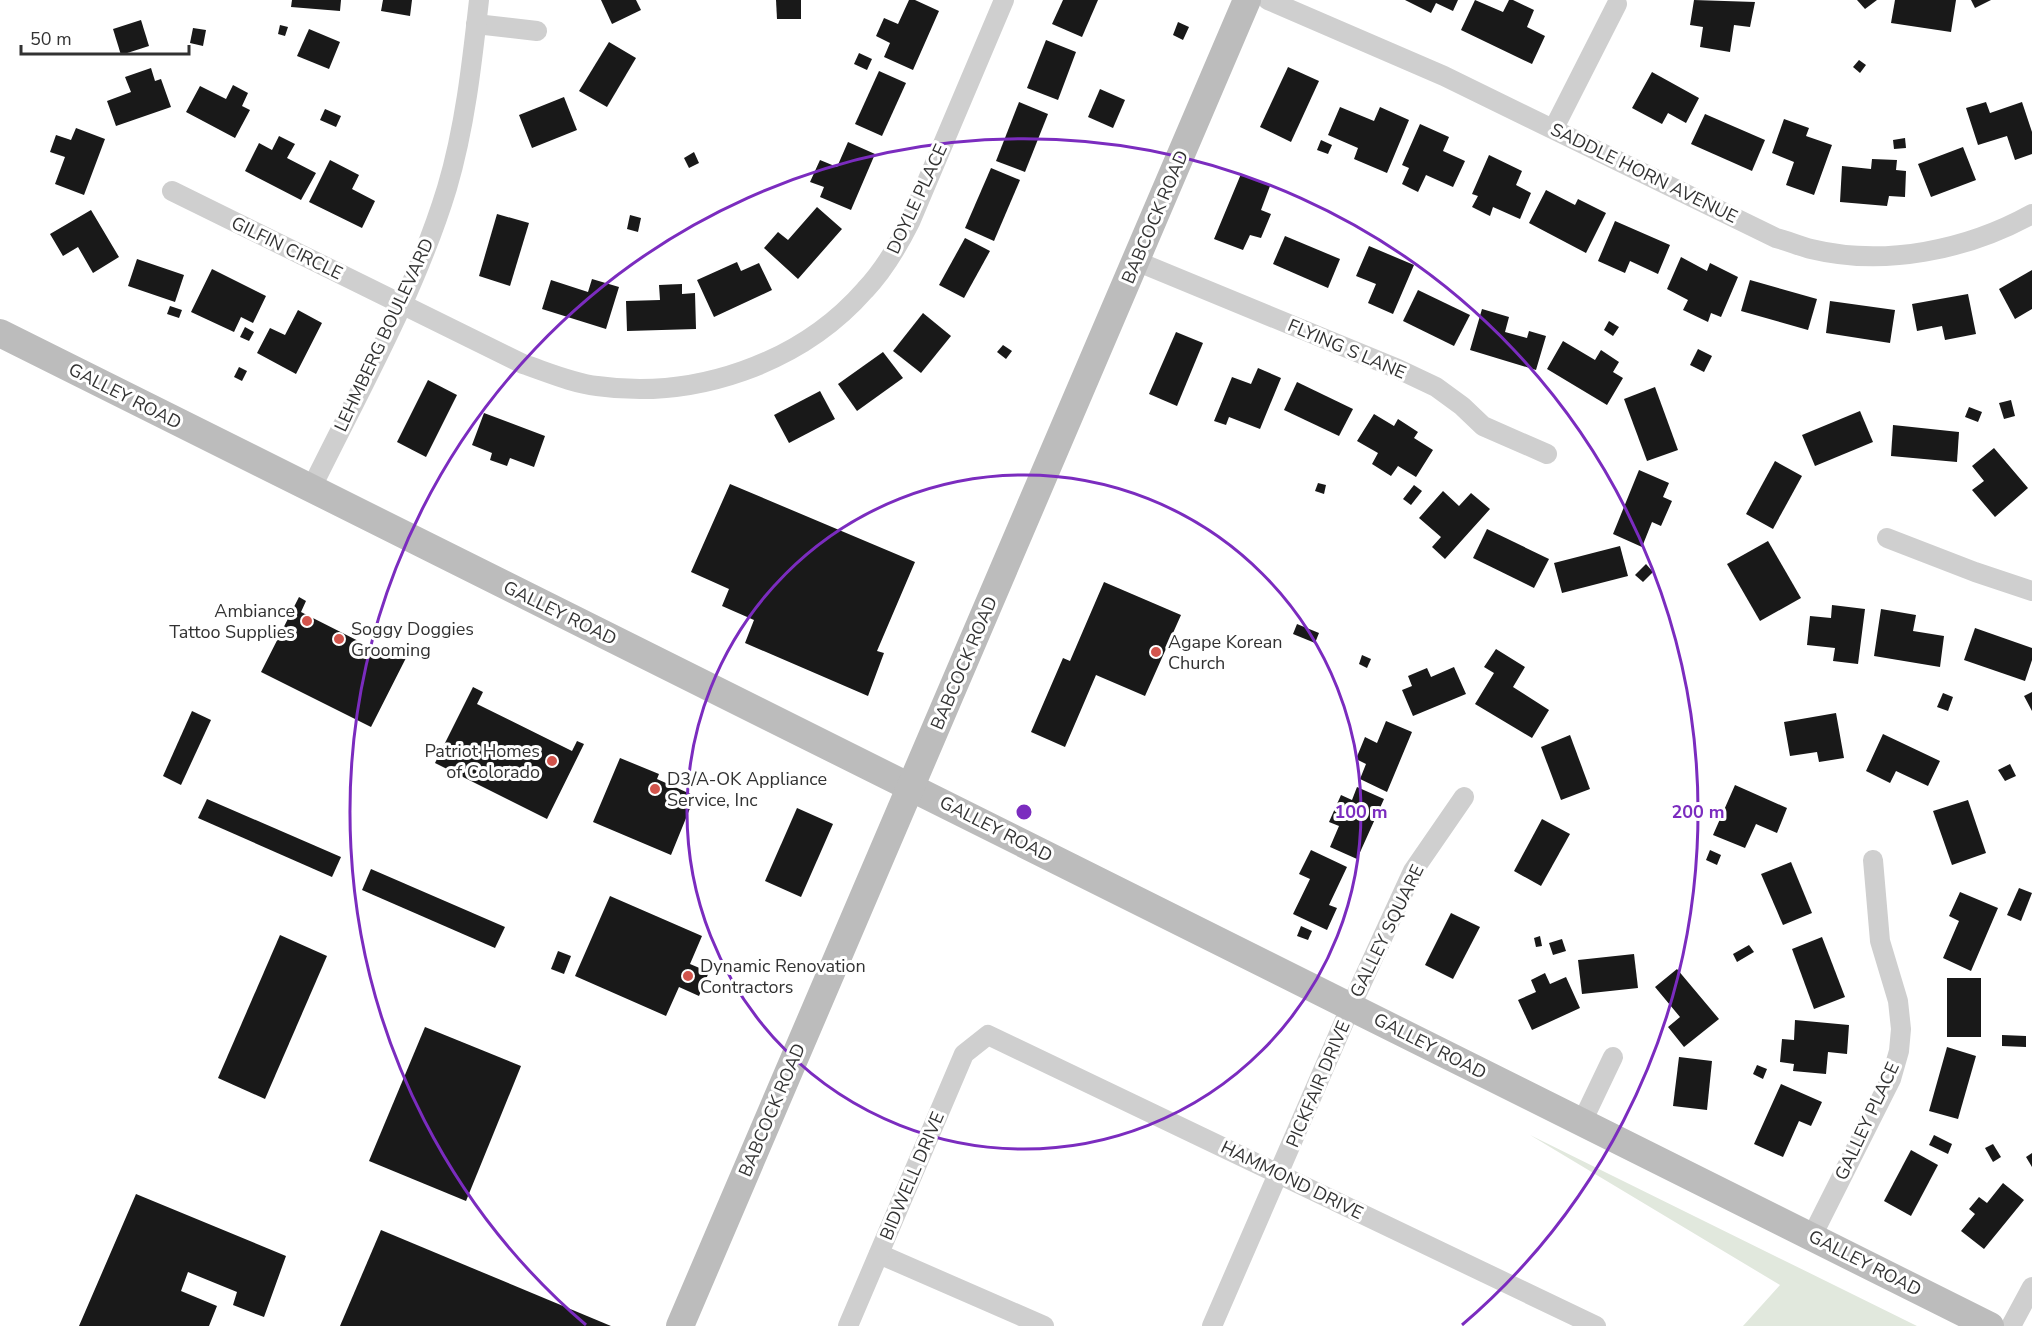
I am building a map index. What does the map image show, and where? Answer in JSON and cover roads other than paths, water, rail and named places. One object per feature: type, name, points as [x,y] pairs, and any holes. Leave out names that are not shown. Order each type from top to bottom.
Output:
[{"type":"main road","name":"BABCOCK ROAD","points":[[680,1326],[1247,0]]},
{"type":"main road","name":"GALLEY ROAD","points":[[0,333],[1990,1326]]},
{"type":"street","name":"LEHMBERG BOULEVARD","points":[[311,489],[402,305],[435,223],[450,178],[465,112],[478,0]]},
{"type":"street","name":"DOYLE PLACE","points":[[402,305],[523,364],[595,386],[633,390],[677,388],[720,379],[760,365],[801,343],[831,322],[865,291],[895,252],[910,222],[1004,0]]},
{"type":"street","name":"SADDLE HORN AVENUE","points":[[1268,0],[1444,76],[1776,238],[1812,249],[1890,255],[1927,252],[1964,244],[2003,230],[2032,214]]},
{"type":"street","points":[[1554,129],[1617,4]]},
{"type":"street","points":[[476,24],[537,31]]},
{"type":"street","name":"GILFIN CIRCLE","points":[[172,191],[402,305]]},
{"type":"street","name":"FLYING S LANE","points":[[1136,261],[1398,369],[1436,387],[1462,406],[1482,426],[1547,454]]},
{"type":"street","points":[[1887,538],[2032,591]]},
{"type":"street","name":"GALLEY SQUARE","points":[[1352,1006],[1413,871],[1464,797]]},
{"type":"street","name":"GALLEY PLACE","points":[[1812,1236],[1891,1079],[1899,1051],[1901,1029],[1898,1001],[1880,941],[1874,860]]},
{"type":"street","name":"PICKFAIR DRIVE","points":[[1212,1326],[1352,1006]]},
{"type":"street","name":"HAMMOND DRIVE","points":[[988,1035],[1596,1326]]},
{"type":"street","name":"BIDWELL DRIVE","points":[[848,1326],[964,1054],[988,1035]]},
{"type":"street","points":[[1582,1122],[1613,1057]]},
{"type":"street","points":[[879,1254],[1044,1326]]},
{"type":"street","points":[[2011,1326],[2032,1287]]},
{"type":"place","name":"Ambiance Tattoo Supplies","points":[[307,621]]},
{"type":"place","name":"Soggy Doggies Grooming","points":[[339,639]]},
{"type":"place","name":"Agape Korean Church","points":[[1156,652]]},
{"type":"place","name":"Patriot Homes of Colorado","points":[[552,761]]},
{"type":"place","name":"D3/A-OK Appliance Service, Inc","points":[[655,789]]},
{"type":"place","name":"Dynamic Renovation Contractors","points":[[688,976]]}]
